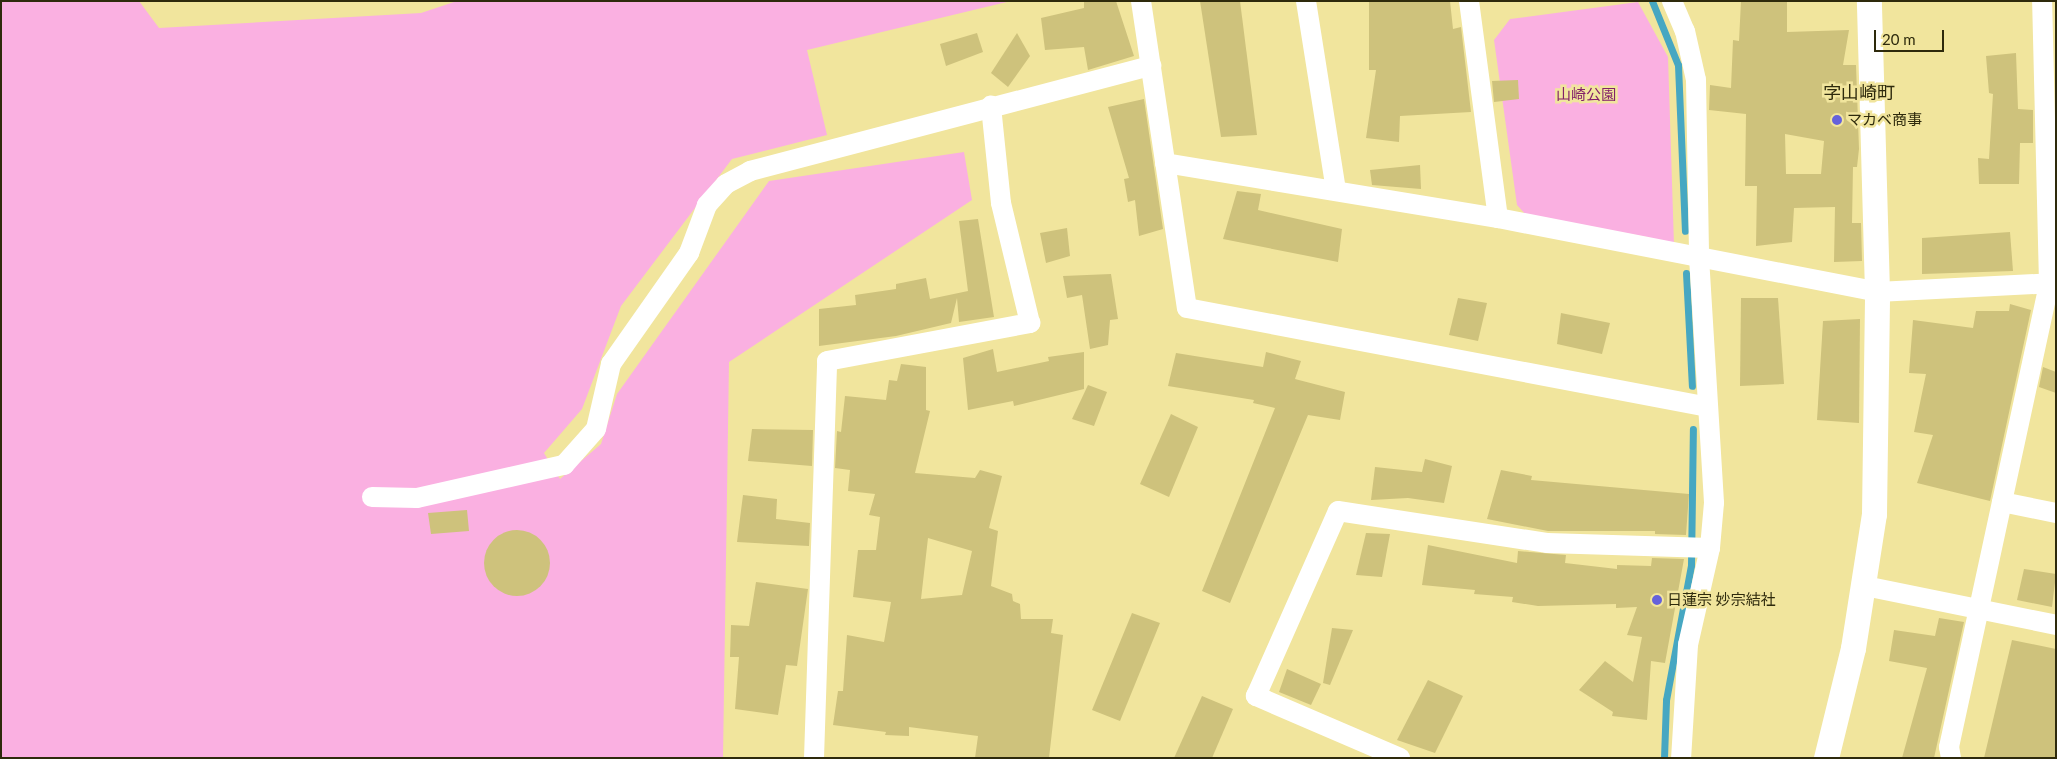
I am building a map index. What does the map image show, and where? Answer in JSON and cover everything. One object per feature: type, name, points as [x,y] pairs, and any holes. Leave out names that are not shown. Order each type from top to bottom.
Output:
[{"type":"street","points":[[1141,1],[1187,308],[1708,407]]},
{"type":"street","points":[[1306,1],[1336,191]]},
{"type":"street","points":[[1469,1],[1498,218]]},
{"type":"street","points":[[1672,1],[1685,31],[1696,80],[1699,257],[1714,503],[1698,547],[1688,645],[1681,758]]},
{"type":"street","points":[[1826,758],[1865,586],[1874,514],[1878,292],[1869,1]]},
{"type":"street","points":[[1951,758],[1949,747],[2052,283],[2052,187],[2042,1]]},
{"type":"street","points":[[372,497],[418,498],[564,465],[596,429],[611,364],[689,253],[707,205],[726,184],[750,171],[991,106],[1151,66]]},
{"type":"street","points":[[814,758],[828,361],[1030,323],[1001,203],[991,106]]},
{"type":"street","points":[[1165,163],[1498,218],[1878,292],[2052,283]]},
{"type":"street","points":[[2002,502],[2056,513]]},
{"type":"street","points":[[1400,758],[1256,696],[1338,511],[1547,543],[1698,547]]},
{"type":"street","points":[[1865,586],[2056,625]]},
{"type":"green space","points":[[1,1],[139,1],[159,28],[421,13],[457,1],[1011,1],[807,50],[827,135],[732,159],[621,306],[582,409],[544,453],[560,479],[601,444],[617,394],[769,181],[964,152],[972,200],[729,362],[723,758],[1,758]]},
{"type":"green space","name":"山崎公園","points":[[1638,2],[1668,57],[1674,245],[1647,237],[1526,215],[1517,205],[1494,40],[1510,19]]},
{"type":"building","points":[[1084,1],[1116,1],[1134,56],[1088,70],[1084,47],[1045,50],[1041,18],[1084,8]]},
{"type":"building","points":[[1200,1],[1240,1],[1257,135],[1221,137]]},
{"type":"building","points":[[1369,1],[1450,1],[1453,29],[1461,27],[1471,112],[1400,116],[1399,142],[1366,138],[1376,70],[1369,70]]},
{"type":"building","points":[[1741,1],[1787,1],[1787,32],[1849,30],[1843,65],[1856,65],[1859,149],[1857,167],[1853,167],[1852,223],[1861,223],[1862,261],[1834,262],[1835,207],[1794,208],[1792,242],[1756,246],[1757,186],[1745,186],[1746,114],[1709,110],[1710,85],[1731,88],[1733,40],[1739,41]],"holes":[[[1785,134],[1824,141],[1821,174],[1786,174]]]},
{"type":"building","points":[[977,33],[983,52],[946,66],[940,44]]},
{"type":"building","points":[[1017,33],[1030,56],[1008,87],[991,73]]},
{"type":"building","points":[[2016,53],[2018,109],[2033,110],[2033,143],[2020,143],[2019,184],[1979,184],[1978,158],[1989,159],[1993,94],[1989,93],[1986,56]]},
{"type":"building","points":[[1518,80],[1519,99],[1494,102],[1492,81]]},
{"type":"building","points":[[1144,99],[1163,229],[1139,236],[1135,200],[1128,202],[1124,179],[1129,178],[1108,107]]},
{"type":"building","points":[[1420,165],[1421,189],[1372,185],[1370,170]]},
{"type":"building","points":[[1237,191],[1261,194],[1258,210],[1342,229],[1338,262],[1223,239]]},
{"type":"building","points":[[978,219],[994,317],[959,322],[957,298],[951,323],[896,336],[819,346],[819,309],[856,305],[855,295],[896,289],[896,284],[926,278],[930,299],[968,291],[959,221]]},
{"type":"building","points":[[1067,228],[1070,256],[1046,263],[1040,233]]},
{"type":"building","points":[[2010,232],[2013,271],[1922,274],[1922,238]]},
{"type":"building","points":[[1111,274],[1118,319],[1110,320],[1108,345],[1090,349],[1082,295],[1067,298],[1063,276]]},
{"type":"building","points":[[1458,298],[1487,303],[1478,341],[1449,335]]},
{"type":"building","points":[[1741,298],[1778,298],[1784,384],[1740,386]]},
{"type":"building","points":[[2010,304],[2031,310],[1990,501],[1917,483],[1933,435],[1914,432],[1926,374],[1909,373],[1913,320],[1973,328],[1976,311],[2009,311]]},
{"type":"building","points":[[1561,313],[1610,323],[1602,354],[1557,344]]},
{"type":"building","points":[[1860,319],[1859,423],[1817,420],[1823,321]]},
{"type":"building","points":[[993,349],[997,372],[1049,361],[1048,357],[1084,352],[1084,389],[1014,406],[1013,401],[968,410],[963,358]]},
{"type":"building","points":[[1266,352],[1301,361],[1295,379],[1345,392],[1340,420],[1308,415],[1230,603],[1202,591],[1275,408],[1253,403],[1254,400],[1168,386],[1176,353],[1263,367]]},
{"type":"building","points":[[901,364],[926,367],[926,410],[930,411],[915,473],[975,478],[980,470],[1002,476],[989,528],[998,531],[991,586],[1012,594],[1013,601],[1020,604],[1021,619],[1053,619],[1051,633],[1063,635],[1049,758],[975,758],[978,736],[909,727],[909,736],[885,735],[886,732],[833,725],[838,691],[843,691],[847,635],[884,642],[891,602],[853,597],[858,550],[876,550],[880,517],[869,515],[875,494],[848,491],[850,470],[835,468],[837,431],[841,432],[845,396],[886,400],[889,380],[897,381]],"holes":[[[928,538],[972,551],[962,595],[921,599]]]},
{"type":"building","points":[[2043,367],[2056,372],[2056,393],[2039,387]]},
{"type":"building","points":[[1088,385],[1107,392],[1094,426],[1072,419]]},
{"type":"building","points":[[1171,414],[1198,427],[1169,497],[1140,484]]},
{"type":"building","points":[[752,429],[813,430],[812,466],[748,461]]},
{"type":"building","points":[[1425,459],[1452,466],[1444,503],[1408,498],[1371,500],[1375,467],[1422,472]]},
{"type":"building","points":[[1501,470],[1532,476],[1531,480],[1689,494],[1686,535],[1655,534],[1655,531],[1548,531],[1487,519]]},
{"type":"building","points":[[743,495],[777,499],[776,519],[810,523],[809,546],[737,542]]},
{"type":"building","points":[[467,510],[469,531],[431,534],[428,513]]},
{"type":"building","points":[[517,530],[530,533],[540,540],[547,550],[550,563],[547,576],[540,586],[530,593],[517,596],[504,593],[494,586],[487,576],[484,563],[487,550],[494,540],[504,533]]},
{"type":"building","points":[[1366,533],[1390,534],[1382,577],[1356,575]]},
{"type":"building","points":[[1428,545],[1517,563],[1518,551],[1566,555],[1565,563],[1617,569],[1617,565],[1651,566],[1652,558],[1684,559],[1665,663],[1651,661],[1647,720],[1612,716],[1613,712],[1579,690],[1605,661],[1633,682],[1642,637],[1627,635],[1637,607],[1616,608],[1616,604],[1538,606],[1512,602],[1513,597],[1474,594],[1475,590],[1422,585]]},
{"type":"building","points":[[2024,569],[2056,574],[2052,607],[2017,600]]},
{"type":"building","points":[[756,582],[808,589],[797,666],[786,665],[778,715],[735,709],[739,657],[730,657],[731,625],[749,626]]},
{"type":"building","points":[[1132,613],[1160,623],[1120,721],[1092,710]]},
{"type":"building","points":[[1939,618],[1964,622],[1934,758],[1902,758],[1927,668],[1889,661],[1894,630],[1935,636]]},
{"type":"building","points":[[1332,628],[1353,630],[1330,685],[1323,683]]},
{"type":"building","points":[[2012,640],[2056,649],[2056,758],[1984,758]]},
{"type":"building","points":[[1287,669],[1321,684],[1311,705],[1279,692]]},
{"type":"building","points":[[1428,680],[1463,696],[1435,753],[1397,740]]},
{"type":"building","points":[[1202,696],[1233,709],[1212,758],[1174,758]]},
{"type":"waterway","points":[[1652,1],[1678,65],[1685,231]]},
{"type":"waterway","points":[[1686,273],[1692,386]]},
{"type":"waterway","points":[[1664,758],[1666,700],[1691,565],[1693,429]]},
{"type":"place","name":"マカベ商事","points":[[1837,120]]},
{"type":"place","name":"日蓮宗 妙宗結社","points":[[1657,600]]},
{"type":"district","name":"字山崎町","points":[[1859,92]]}]
